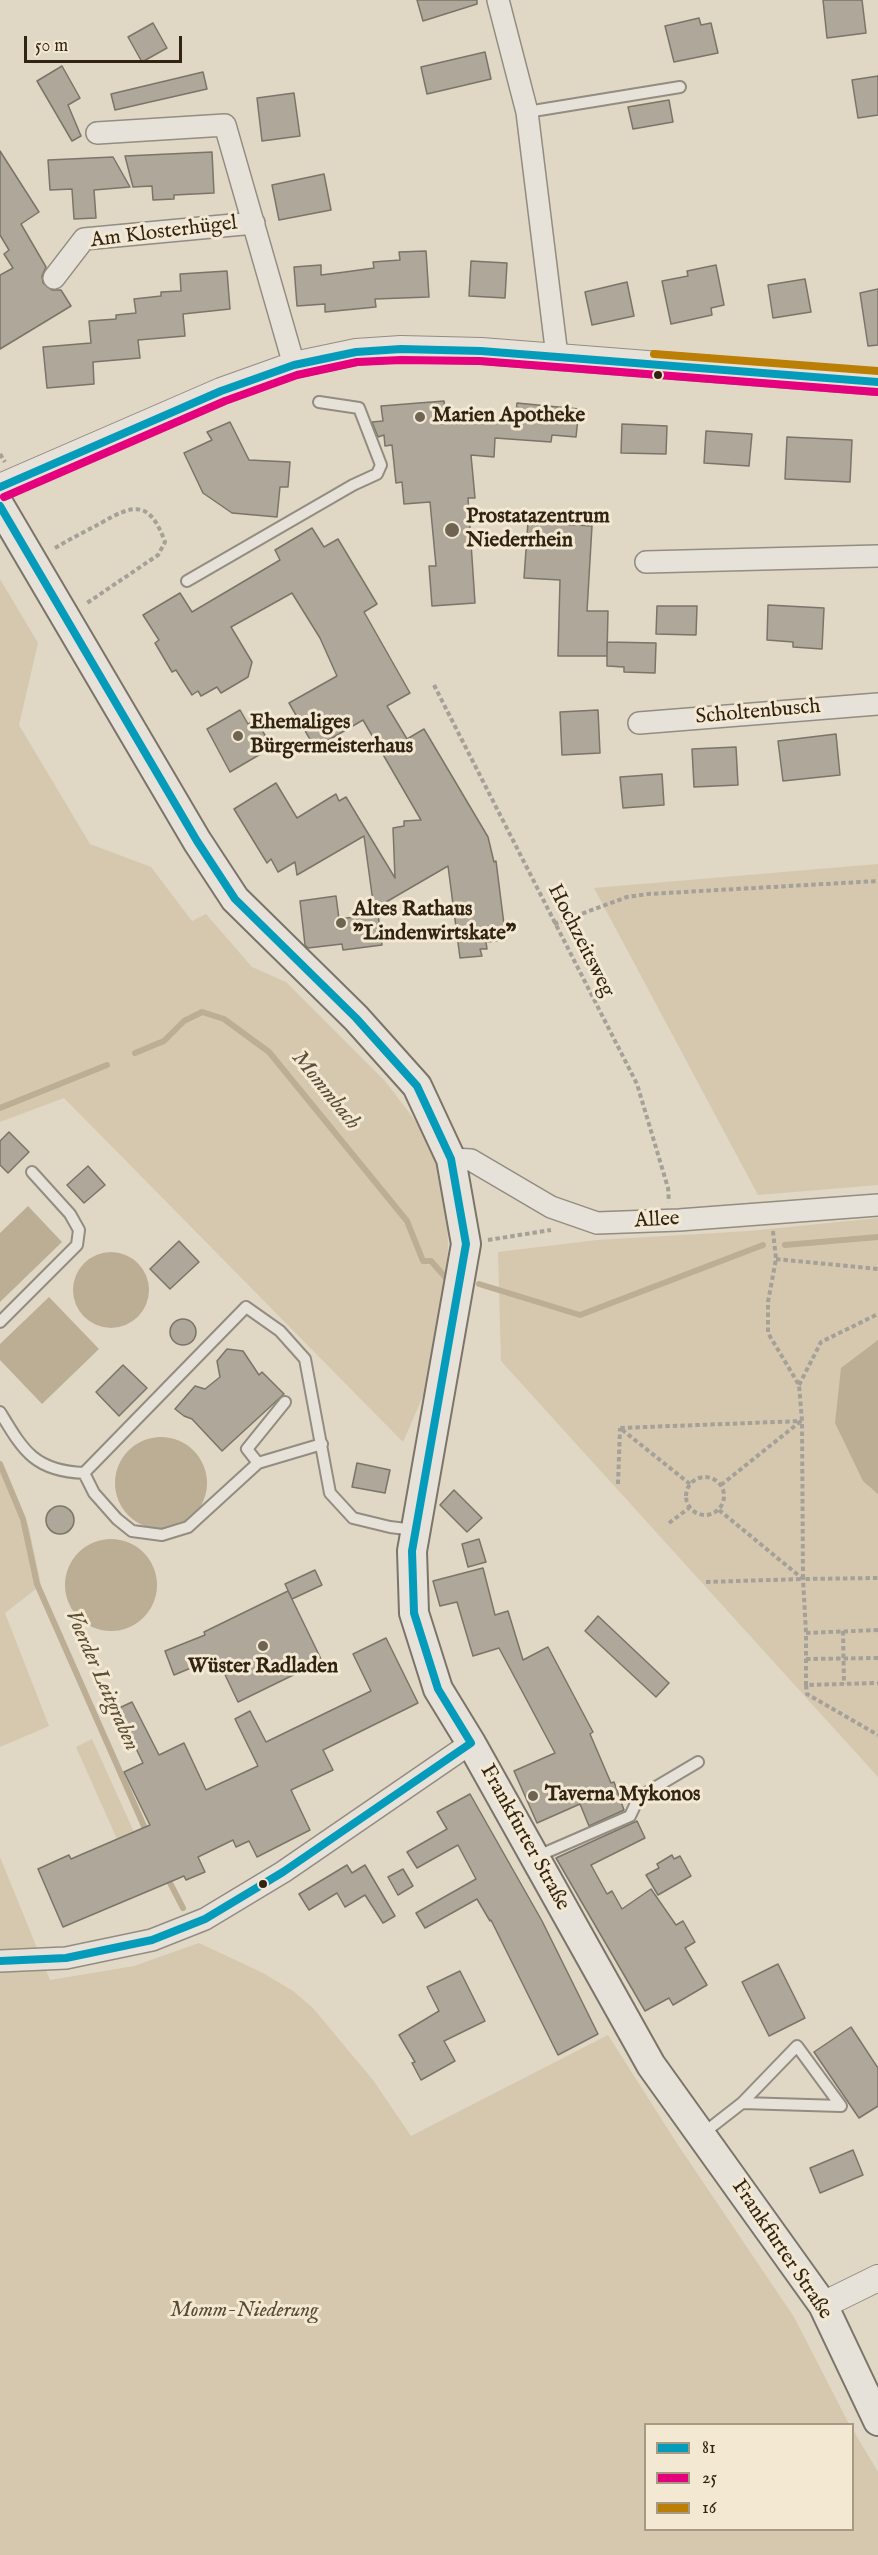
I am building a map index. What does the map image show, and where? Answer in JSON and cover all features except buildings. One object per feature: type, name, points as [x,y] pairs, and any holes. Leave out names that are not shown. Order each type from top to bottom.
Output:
[{"type":"main road","name":"Frankfurter Straße","points":[[0,506],[197,841],[235,899],[356,1018],[417,1086],[451,1159],[466,1244],[412,1551],[414,1612],[438,1689],[471,1743],[651,2066],[823,2305],[878,2421]]},
{"type":"street","points":[[498,0],[527,112],[557,356]]},
{"type":"street","name":"Am Klosterhügel","points":[[97,133],[225,125],[294,365]]},
{"type":"street","name":"Am Klosterhügel","points":[[54,278],[84,239],[254,223]]},
{"type":"street","points":[[8,484],[221,391],[294,365],[356,352],[401,349],[481,351],[878,382]]},
{"type":"street","points":[[646,562],[878,556]]},
{"type":"street","name":"Scholtenbusch","points":[[639,723],[878,704]]},
{"type":"street","name":"Allee","points":[[451,1159],[471,1160],[551,1207],[597,1223],[670,1220],[878,1204]]},
{"type":"street","points":[[0,1961],[66,1958],[152,1940],[205,1919],[283,1872],[471,1743]]},
{"type":"street","points":[[823,2305],[878,2278]]},
{"type":"lane","points":[[527,112],[680,87]]},
{"type":"lane","points":[[187,581],[352,485],[377,474],[381,465],[359,408],[319,402]]},
{"type":"lane","points":[[0,1322],[77,1245],[79,1230],[70,1214],[32,1172]]},
{"type":"lane","points":[[0,1412],[23,1450],[47,1466],[68,1472],[84,1473],[246,1307],[280,1331],[305,1359],[330,1493],[353,1518],[414,1530]]},
{"type":"lane","points":[[258,1463],[247,1449],[285,1402]]},
{"type":"lane","points":[[84,1473],[94,1493],[117,1519],[132,1531],[162,1535],[188,1527],[258,1463],[322,1444]]},
{"type":"lane","points":[[537,1860],[547,1852],[630,1816],[639,1797],[698,1762]]},
{"type":"lane","points":[[700,2135],[742,2103],[797,2046],[841,2106],[742,2103]]},
{"type":"path","points":[[0,454],[8,484]]},
{"type":"path","points":[[55,548],[124,509],[142,510],[158,522],[165,542],[158,555],[87,603]]},
{"type":"path","points":[[49,538],[60,557]]},
{"type":"path","points":[[82,594],[91,610]]},
{"type":"path","name":"Hochzeitsweg","points":[[434,686],[637,1084],[668,1188],[670,1220]]},
{"type":"path","points":[[554,924],[627,897],[648,894],[878,881]]},
{"type":"path","points":[[479,1242],[597,1223]]},
{"type":"path","points":[[878,1269],[776,1259],[768,1302],[768,1333],[799,1385],[802,1421],[803,1579],[807,1694],[878,1736]]},
{"type":"path","points":[[799,1385],[821,1342],[878,1314]]},
{"type":"path","points":[[620,1428],[802,1421]]},
{"type":"path","points":[[720,1485],[802,1421]]},
{"type":"path","points":[[620,1428],[690,1484]]},
{"type":"path","points":[[618,1485],[620,1428]]},
{"type":"path","points":[[705,1477],[720,1485],[724,1497],[719,1510],[707,1516],[700,1515],[689,1508],[685,1496],[690,1484],[705,1477]]},
{"type":"path","points":[[669,1523],[689,1508]]},
{"type":"path","points":[[719,1510],[803,1579]]},
{"type":"path","points":[[706,1582],[878,1578]]},
{"type":"path","points":[[806,1633],[878,1630]]},
{"type":"path","points":[[843,1632],[844,1684]]},
{"type":"path","points":[[806,1659],[878,1658]]},
{"type":"path","points":[[806,1685],[878,1683]]},
{"type":"green space","points":[[0,579],[38,643],[19,725],[90,844],[151,867],[192,921],[206,914],[252,967],[286,982],[385,1081],[417,1123],[433,1151],[447,1202],[448,1250],[441,1324],[434,1371],[403,1442],[64,1098],[0,1122]]},
{"type":"green space","points":[[878,864],[878,1185],[758,1195],[594,888]]},
{"type":"green space","points":[[878,1218],[878,1777],[501,1361],[498,1252],[597,1240],[749,1231]]},
{"type":"green space","points":[[0,1461],[29,1528],[41,1585],[5,1613],[49,1726],[0,1747]]},
{"type":"green space","points":[[92,1739],[134,1832],[117,1839],[76,1747]]},
{"type":"green space","name":"Momm-Niederung","points":[[0,1857],[50,1980],[134,1966],[199,1943],[263,1973],[293,1991],[312,2007],[373,2080],[411,2136],[608,2035],[676,2142],[794,2317],[848,2423],[644,2423],[644,2531],[854,2531],[854,2432],[878,2472],[878,2555],[0,2555]]},
{"type":"shaded area","points":[[28,1206],[62,1242],[0,1302],[0,1233]]},
{"type":"shaded area","points":[[111,1252],[126,1255],[138,1263],[146,1275],[149,1290],[146,1305],[138,1317],[126,1325],[111,1328],[96,1325],[84,1317],[76,1305],[73,1290],[76,1275],[84,1263],[96,1255]]},
{"type":"shaded area","points":[[49,1297],[99,1349],[42,1404],[0,1360],[0,1344]]},
{"type":"shaded area","points":[[878,1340],[878,1494],[863,1481],[835,1423],[841,1368]]},
{"type":"shaded area","points":[[161,1437],[178,1441],[193,1451],[203,1466],[207,1483],[203,1500],[193,1515],[178,1525],[161,1529],[144,1525],[129,1515],[119,1500],[115,1483],[119,1466],[129,1451],[144,1441]]},
{"type":"shaded area","points":[[111,1539],[128,1543],[143,1553],[153,1568],[157,1585],[153,1602],[143,1617],[128,1627],[111,1631],[94,1627],[79,1617],[69,1602],[65,1585],[69,1568],[79,1553],[94,1543]]},
{"type":"waterway","name":"Mommbach","points":[[135,1053],[164,1041],[184,1021],[202,1012],[224,1019],[269,1052],[407,1221],[423,1261],[431,1261],[446,1278]]},
{"type":"waterway","name":"Mommbach","points":[[0,1108],[107,1065]]},
{"type":"waterway","name":"Mommbach","points":[[785,1245],[878,1237]]},
{"type":"waterway","name":"Mommbach","points":[[479,1284],[580,1315],[763,1245]]},
{"type":"waterway","name":"Voerder Leitgraben","points":[[0,1464],[23,1519],[37,1584],[147,1833]]},
{"type":"waterway","name":"Voerder Leitgraben","points":[[166,1875],[183,1908]]},
{"type":"transit line","name":"81","points":[[0,487],[221,391],[294,365],[356,352],[401,349],[481,351],[878,382]]},
{"type":"transit line","name":"16","points":[[654,354],[878,371]]},
{"type":"transit line","name":"25","points":[[4,497],[225,401],[297,375],[357,362],[480,361],[877,392]]},
{"type":"transit line","name":"81","points":[[0,506],[197,841],[235,899],[356,1018],[417,1086],[451,1159],[466,1244],[412,1551],[414,1613],[438,1689],[471,1743],[283,1872],[205,1919],[152,1940],[66,1958],[0,1961]]},
{"type":"place","name":"Marien Apotheke","points":[[420,417]]},
{"type":"place","name":"Prostatazentrum Niederrhein","points":[[452,530]]},
{"type":"place","name":"Ehemaliges Bürgermeisterhaus","points":[[238,736]]},
{"type":"place","name":"Altes Rathaus \"Lindenwirtskate\"","points":[[341,923]]},
{"type":"place","name":"Wüster Radladen","points":[[263,1646]]},
{"type":"place","name":"Taverna Mykonos","points":[[533,1796]]}]
